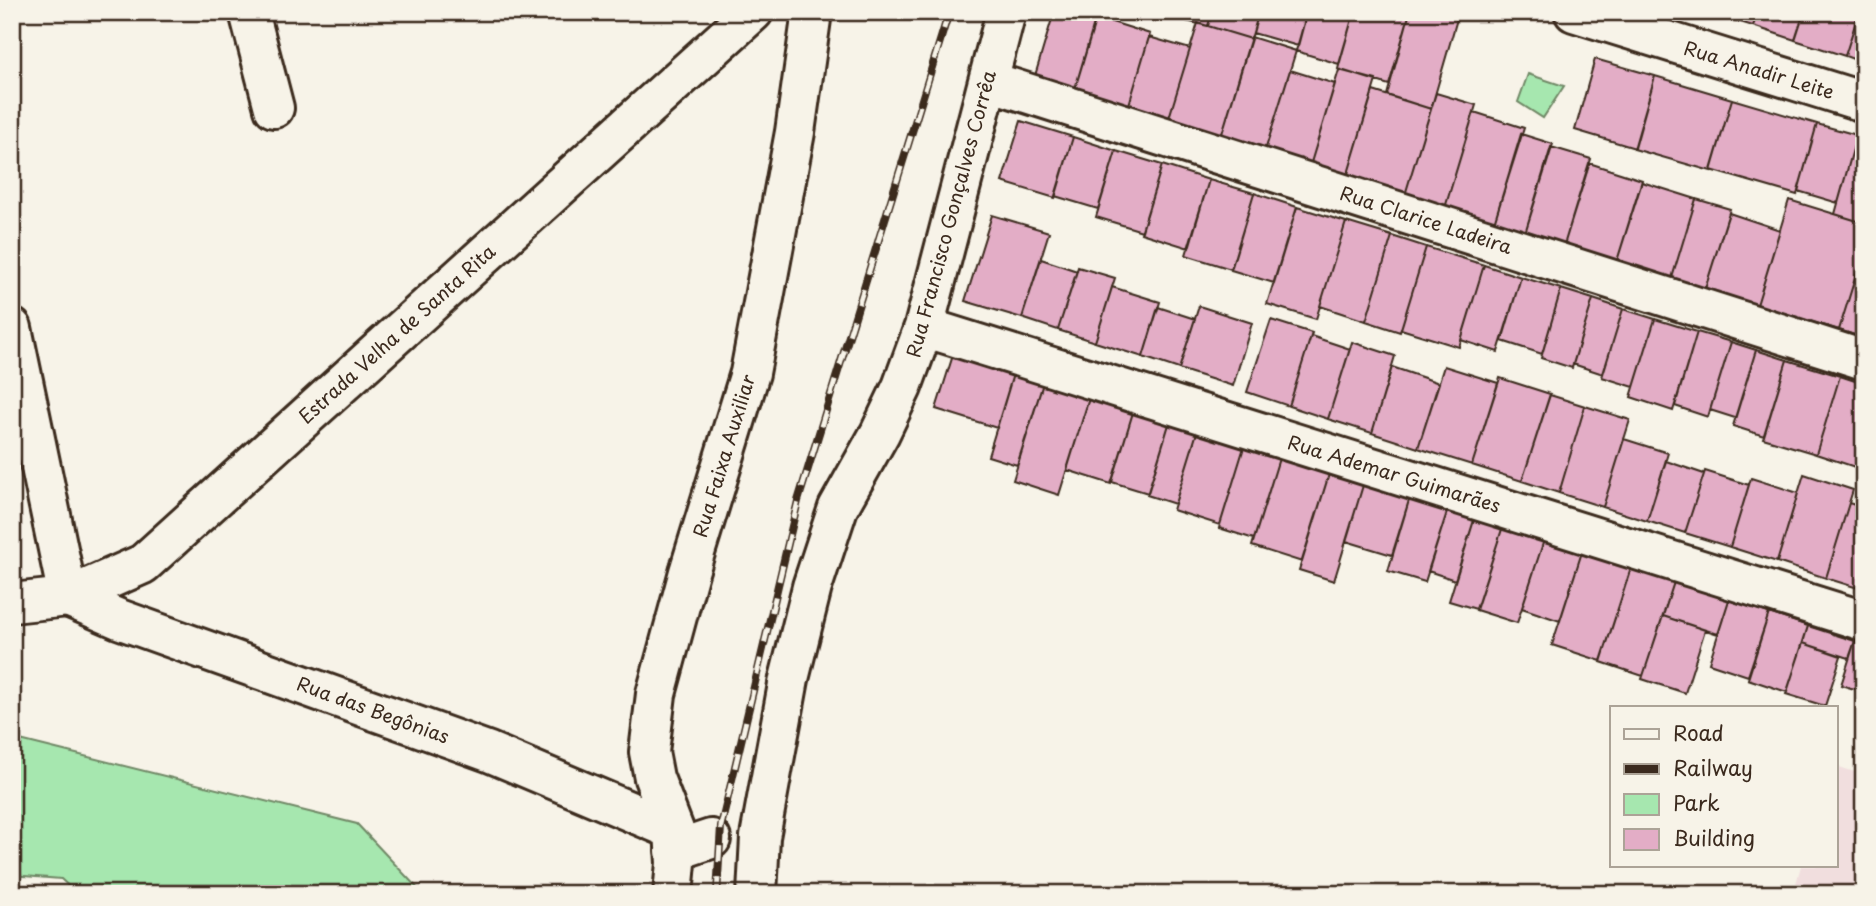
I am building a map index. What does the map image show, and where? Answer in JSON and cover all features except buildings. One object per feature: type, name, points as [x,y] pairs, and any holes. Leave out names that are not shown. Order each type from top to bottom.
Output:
[{"type":"street","points":[[249,12],[274,108]]},
{"type":"street","name":"Estrada Velha de Santa Rita","points":[[12,603],[68,597],[143,564],[752,12]]},
{"type":"street","name":"Rua Faixa Auxiliar","points":[[673,894],[675,840],[654,778],[649,752],[656,694],[689,572],[750,373],[795,132],[812,12]]},
{"type":"street","name":"Rua Francisco Gonçalves Corrêa","points":[[757,894],[760,837],[789,678],[812,587],[838,508],[902,387],[923,327],[1006,12]]},
{"type":"street","name":"Rua Anadir Leite","points":[[1574,12],[1864,102]]},
{"type":"street","name":"Rua Clarice Ladeira","points":[[989,81],[1864,359]]},
{"type":"street","name":"Rua Ademar Guimarães","points":[[923,327],[1864,621]]},
{"type":"street","points":[[12,328],[68,597]]},
{"type":"street","name":"Rua das Begônias","points":[[68,597],[119,619],[489,752],[675,840]]},
{"type":"street","points":[[675,840],[711,839]]},
{"type":"shaded area","points":[[1838,767],[1864,775],[1864,894],[1793,894],[1801,867],[1838,867]]},
{"type":"green space","points":[[1528,74],[1564,86],[1543,118],[1518,102]]},
{"type":"green space","points":[[12,738],[357,824],[423,894],[77,894],[61,879],[12,875]]},
{"type":"railway","points":[[717,894],[721,826],[798,501],[949,12]]}]
